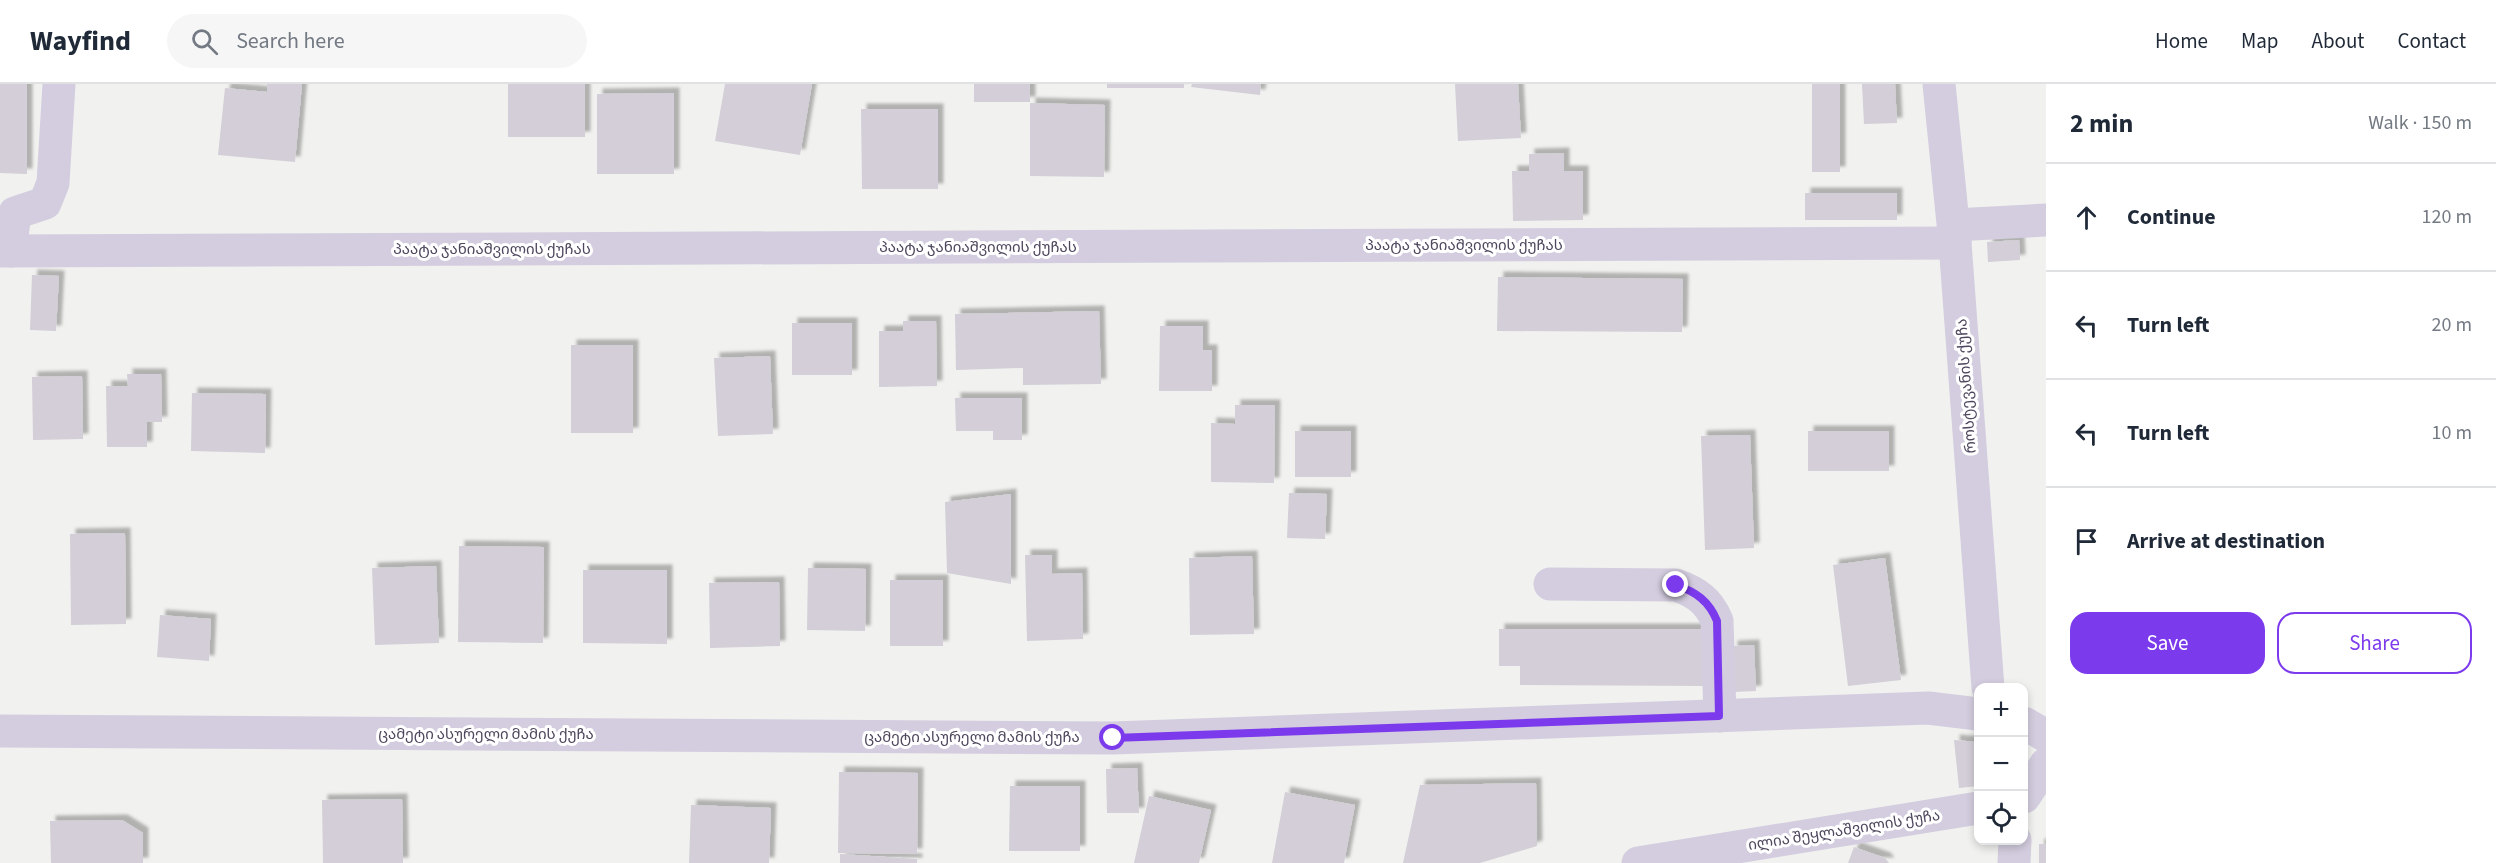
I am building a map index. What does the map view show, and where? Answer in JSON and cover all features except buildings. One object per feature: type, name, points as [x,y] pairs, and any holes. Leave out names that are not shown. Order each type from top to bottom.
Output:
[{"type":"street","points":[[5,251],[8,212],[45,203],[53,183],[59,84]]},
{"type":"street","name":"როსტევანის ქუჩა","points":[[1940,84],[1955,234],[1988,683]]},
{"type":"street","name":"პაატა ჯანიაშვილის ქუჩას","points":[[5,251],[1955,234],[2046,220]]},
{"type":"street","points":[[1550,585],[1676,585],[1692,590],[1712,609],[1717,621],[1719,716]]},
{"type":"street","name":"ცამეტი ასურელი მამის ქუჩა","points":[[0,731],[1113,738],[1928,708],[1974,714]]},
{"type":"street","points":[[2028,725],[2046,735]]},
{"type":"street","points":[[2028,791],[2046,764]]},
{"type":"street","name":"ილია შეყლაშვილის ქუჩა","points":[[1638,863],[1974,809]]},
{"type":"street","points":[[2014,863],[2015,845]]},
{"type":"route","points":[[1113,738],[1719,716],[1717,621],[1712,609],[1703,599],[1692,590],[1676,585]]}]
